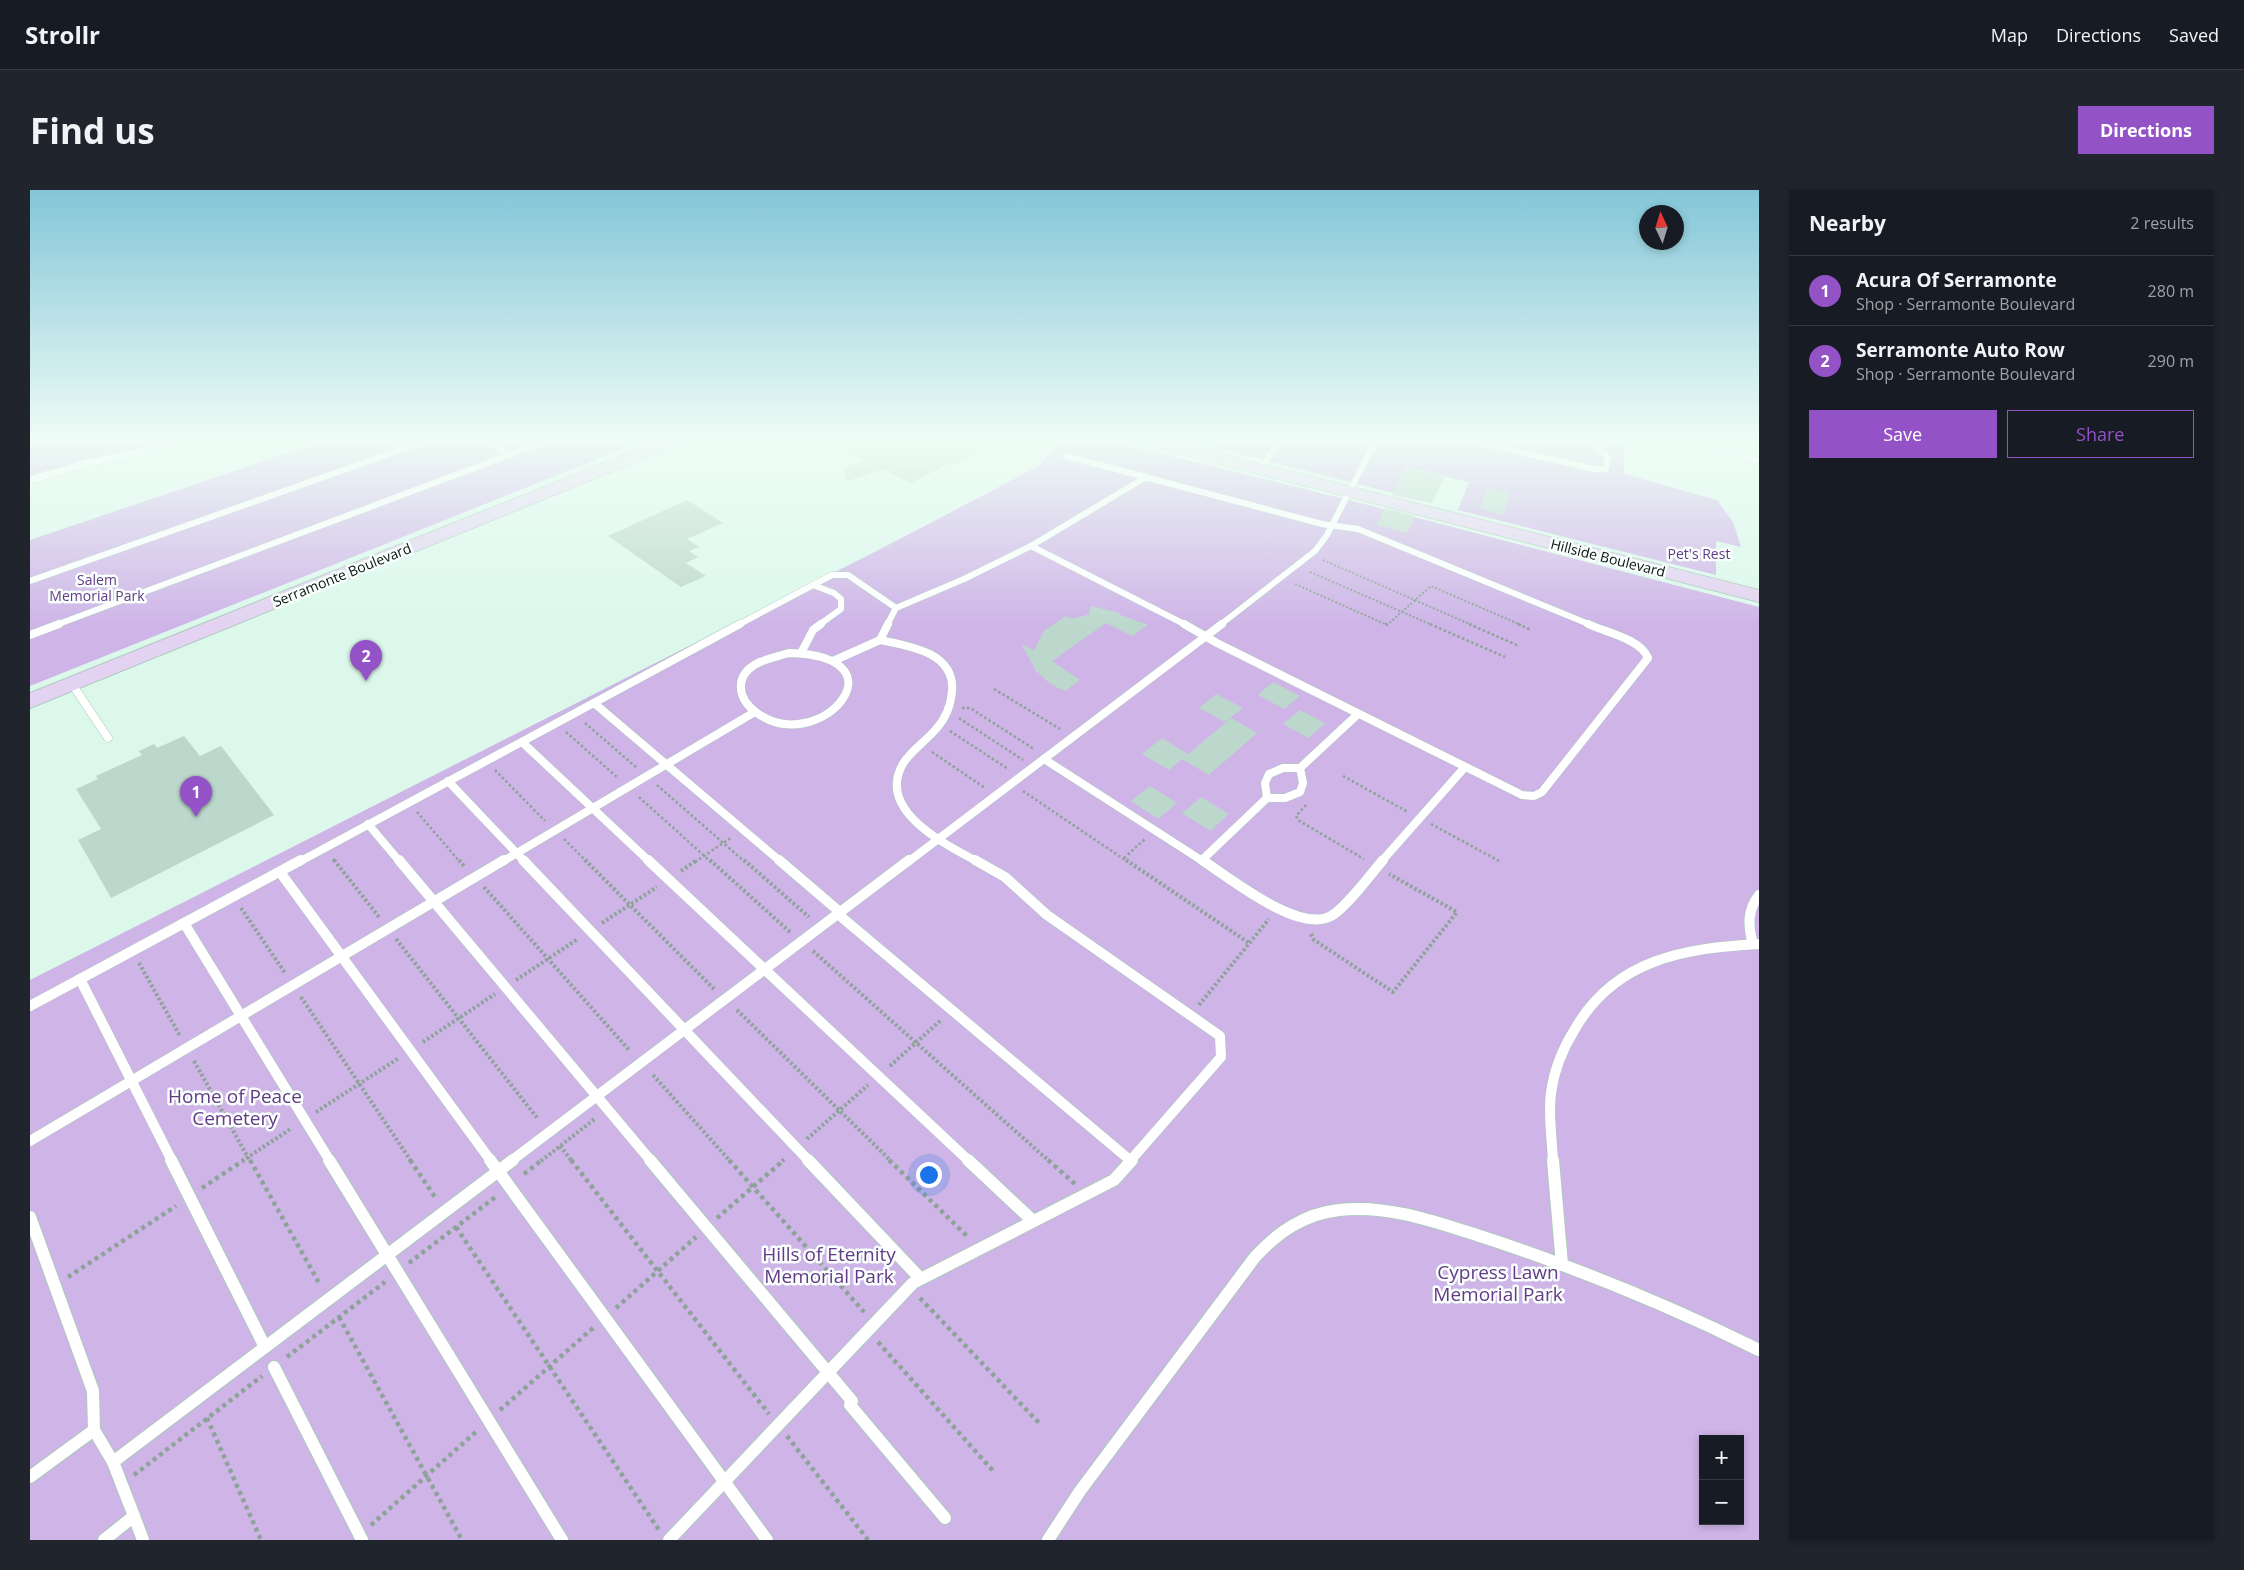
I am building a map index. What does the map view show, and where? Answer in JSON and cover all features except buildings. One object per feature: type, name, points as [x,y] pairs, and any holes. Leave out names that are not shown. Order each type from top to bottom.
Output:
[{"type":"main road","name":"Serramonte Boulevard","points":[[30,701],[525,501]]},
{"type":"main road","name":"Hillside Boulevard","points":[[1384,501],[1759,596]]},
{"type":"lane","points":[[30,581],[256,501]]},
{"type":"lane","points":[[30,635],[387,501]]},
{"type":"lane","points":[[880,640],[896,608],[964,579],[1031,546],[1106,501]]},
{"type":"lane","points":[[1031,546],[1358,714],[1522,795],[1534,796],[1542,792],[1647,660],[1647,652],[1636,640],[1371,534],[1239,501]]},
{"type":"lane","points":[[113,1462],[1283,578],[1311,555],[1332,525],[1344,501]]},
{"type":"lane","points":[[30,1006],[832,575],[848,575],[896,608]]},
{"type":"lane","points":[[801,653],[813,630],[841,609],[842,604],[841,599],[834,593],[813,585]]},
{"type":"lane","points":[[669,1540],[910,1286],[920,1278],[1114,1180],[1221,1057],[1220,1036],[1053,920],[998,872],[939,839],[911,818],[898,793],[900,770],[906,760],[939,724],[948,709],[952,684],[943,663],[917,649],[880,640],[833,661]]},
{"type":"lane","points":[[801,653],[813,654],[833,661],[846,674],[849,690],[846,698],[831,712],[820,718],[796,723],[772,721],[752,712],[741,700],[739,692],[743,677],[749,670],[767,659],[801,653]]},
{"type":"lane","points":[[72,684],[108,738]]},
{"type":"lane","points":[[594,703],[1131,1161]]},
{"type":"lane","points":[[30,1141],[752,712]]},
{"type":"lane","points":[[1268,798],[1265,783],[1269,774],[1283,768],[1300,768],[1358,714]]},
{"type":"lane","points":[[522,742],[1033,1221]]},
{"type":"lane","points":[[1044,760],[1278,910],[1299,920],[1315,921],[1328,918],[1337,912],[1465,767]]},
{"type":"lane","points":[[1202,860],[1268,798],[1290,797],[1301,791],[1304,783],[1300,768]]},
{"type":"lane","points":[[448,781],[920,1278]]},
{"type":"lane","points":[[368,824],[852,1400],[850,1405],[945,1518]]},
{"type":"lane","points":[[280,872],[767,1540]]},
{"type":"lane","points":[[1562,1264],[1550,1100],[1558,1065],[1580,1016],[1589,1004],[1616,979],[1647,962],[1708,949],[1756,944],[1748,924],[1752,906],[1759,895]]},
{"type":"lane","points":[[184,923],[562,1540]]},
{"type":"lane","points":[[80,979],[265,1347]]},
{"type":"lane","points":[[1048,1540],[1080,1491],[1255,1257],[1270,1240],[1285,1228],[1301,1219],[1339,1210],[1364,1210],[1394,1214],[1460,1230],[1562,1264],[1671,1308],[1759,1350]]},
{"type":"lane","points":[[30,1217],[93,1391],[94,1430],[113,1462],[143,1540]]},
{"type":"lane","points":[[274,1367],[361,1537]]},
{"type":"lane","points":[[30,1477],[94,1430]]},
{"type":"lane","points":[[104,1540],[134,1516]]},
{"type":"path","points":[[1311,555],[1519,646]]},
{"type":"path","points":[[1298,566],[1505,657]]},
{"type":"path","points":[[1283,578],[1387,625],[1431,586],[1532,630]]},
{"type":"path","points":[[994,689],[1063,731]]},
{"type":"path","points":[[948,709],[970,708],[1037,750]]},
{"type":"path","points":[[948,709],[1023,760]]},
{"type":"path","points":[[574,713],[809,918]]},
{"type":"path","points":[[556,723],[790,932]]},
{"type":"path","points":[[939,724],[1010,770]]},
{"type":"path","points":[[921,744],[985,788]]},
{"type":"path","points":[[486,761],[714,989]]},
{"type":"path","points":[[1014,795],[1028,784]]},
{"type":"path","points":[[1021,789],[1249,943]]},
{"type":"path","points":[[1301,791],[1310,799],[1296,816],[1298,820],[1456,912],[1393,992],[1312,938],[1315,921]]},
{"type":"path","points":[[408,803],[630,1051]]},
{"type":"path","points":[[1124,858],[1155,830]]},
{"type":"path","points":[[324,848],[538,1119]]},
{"type":"path","points":[[233,897],[434,1197]]},
{"type":"path","points":[[1191,1015],[1278,910]]},
{"type":"path","points":[[806,957],[820,946]]},
{"type":"path","points":[[132,951],[319,1282]]},
{"type":"path","points":[[813,952],[1086,1194]]},
{"type":"path","points":[[730,1016],[743,1005]]},
{"type":"path","points":[[737,1010],[979,1248]]},
{"type":"path","points":[[361,1537],[426,1476],[952,1010]]},
{"type":"path","points":[[645,1081],[660,1070]]},
{"type":"path","points":[[653,1075],[753,1187],[994,1472]]},
{"type":"path","points":[[122,1484],[607,1110]]},
{"type":"path","points":[[560,1146],[868,1540]]},
{"type":"path","points":[[456,1227],[660,1532]]},
{"type":"path","points":[[910,1286],[1040,1424]]},
{"type":"path","points":[[339,1317],[462,1540]]},
{"type":"path","points":[[207,1418],[261,1540]]},
{"type":"green space","name":"Salem Memorial Park","points":[[145,501],[492,501],[30,686],[30,540]]},
{"type":"green space","points":[[972,501],[1353,501],[1759,607],[1759,1540],[30,1540],[30,980]]},
{"type":"green space","name":"Pet's Rest","points":[[1462,501],[1718,501],[1733,522],[1741,547],[1716,541],[1716,575],[1458,510]]},
{"type":"place","name":"Serramonte Auto Row","points":[[366,681]]},
{"type":"place","name":"Acura Of Serramonte","points":[[196,817]]},
{"type":"park label","name":"Home of Peace Cemetery","points":[[235,1107]]},
{"type":"park label","name":"Hills of Eternity Memorial Park","points":[[829,1265]]},
{"type":"park label","name":"Cypress Lawn Memorial Park","points":[[1498,1283]]}]
